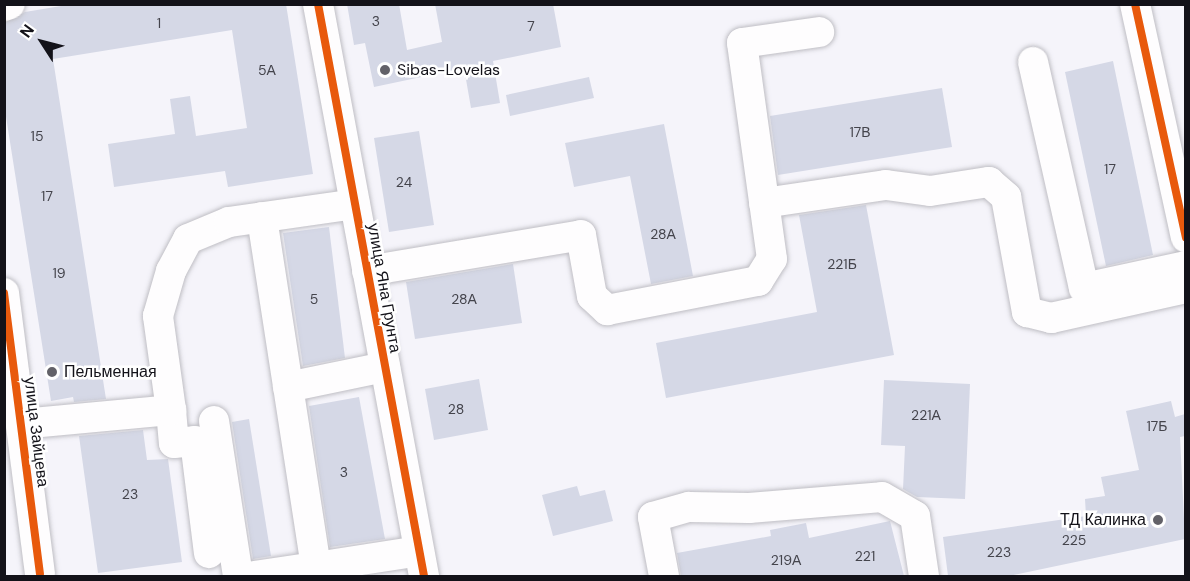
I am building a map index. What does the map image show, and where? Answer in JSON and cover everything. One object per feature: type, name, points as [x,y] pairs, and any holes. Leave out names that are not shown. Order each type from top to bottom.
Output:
[{"type":"street","points":[[4,6],[10,4]]},
{"type":"street","name":"улица Яна Грунта","points":[[318,4],[421,564]]},
{"type":"street","points":[[1134,4],[1185,234]]},
{"type":"street","points":[[367,271],[582,235],[597,304],[607,310],[747,286],[769,271],[764,203],[742,43],[819,32]]},
{"type":"street","points":[[1033,62],[1084,288],[1185,266]]},
{"type":"street","points":[[764,203],[886,185],[930,190],[989,182],[1006,197],[1027,312],[1051,318],[1185,288]]},
{"type":"street","points":[[209,553],[195,441],[174,443],[158,316],[171,271],[188,239],[229,222],[355,204]]},
{"type":"street","points":[[262,217],[316,567]]},
{"type":"street","name":"улица Зайцева","points":[[4,293],[40,574]]},
{"type":"street","points":[[288,387],[385,367]]},
{"type":"street","points":[[21,424],[171,410]]},
{"type":"street","points":[[214,421],[238,576]]},
{"type":"street","points":[[664,576],[653,518],[689,507],[749,508],[882,497],[915,516],[924,576]]},
{"type":"street","points":[[254,576],[316,567],[421,564]]},
{"type":"building","points":[[73,4],[286,4],[313,174],[228,187],[225,171],[114,187],[108,144],[175,134],[170,99],[190,96],[196,136],[247,128],[232,30],[53,59],[106,399],[74,402],[73,397],[51,401],[4,104],[4,23],[25,12]]},
{"type":"building","points":[[347,4],[399,4],[407,50],[442,42],[435,4],[553,4],[561,47],[493,61],[500,103],[471,108],[464,68],[374,87],[365,43],[354,45]]},
{"type":"building","points":[[1113,61],[1153,255],[1106,266],[1065,72]]},
{"type":"building","points":[[589,77],[594,98],[510,116],[506,95]]},
{"type":"building","points":[[942,88],[952,147],[778,175],[770,116]]},
{"type":"building","points":[[664,124],[693,276],[651,284],[630,176],[574,187],[565,143]]},
{"type":"building","points":[[419,131],[434,225],[389,232],[374,138]]},
{"type":"building","points":[[866,205],[894,355],[666,398],[656,343],[817,312],[799,215]]},
{"type":"building","points":[[329,227],[345,358],[303,366],[283,233]]},
{"type":"building","points":[[513,264],[522,323],[415,339],[406,282]]},
{"type":"building","points":[[479,379],[488,430],[434,440],[425,389]]},
{"type":"building","points":[[884,380],[970,384],[965,499],[917,497],[903,489],[905,446],[881,445]]},
{"type":"building","points":[[359,397],[385,539],[330,547],[309,406]]},
{"type":"building","points":[[1171,401],[1175,417],[1185,414],[1185,436],[1180,437],[1185,539],[1009,576],[948,576],[943,537],[1086,516],[1085,499],[1105,496],[1101,477],[1139,470],[1126,411]]},
{"type":"building","points":[[249,419],[271,556],[253,559],[232,422]]},
{"type":"building","points":[[143,430],[147,460],[168,459],[182,562],[98,573],[79,436]]},
{"type":"building","points":[[577,486],[580,496],[605,490],[613,521],[553,536],[542,495]]},
{"type":"building","points":[[890,521],[904,576],[681,576],[677,553],[771,536],[770,530],[806,523],[809,538]]},
{"type":"cycle path","points":[[318,4],[424,576]]},
{"type":"cycle path","points":[[1135,4],[1186,238]]},
{"type":"cycle path","points":[[4,293],[40,574]]},
{"type":"place","name":"Sibas-Lovelas","points":[[385,70]]},
{"type":"place","name":"Пельменная","points":[[52,372]]},
{"type":"place","name":"ТД Калинка","points":[[1158,520]]}]
